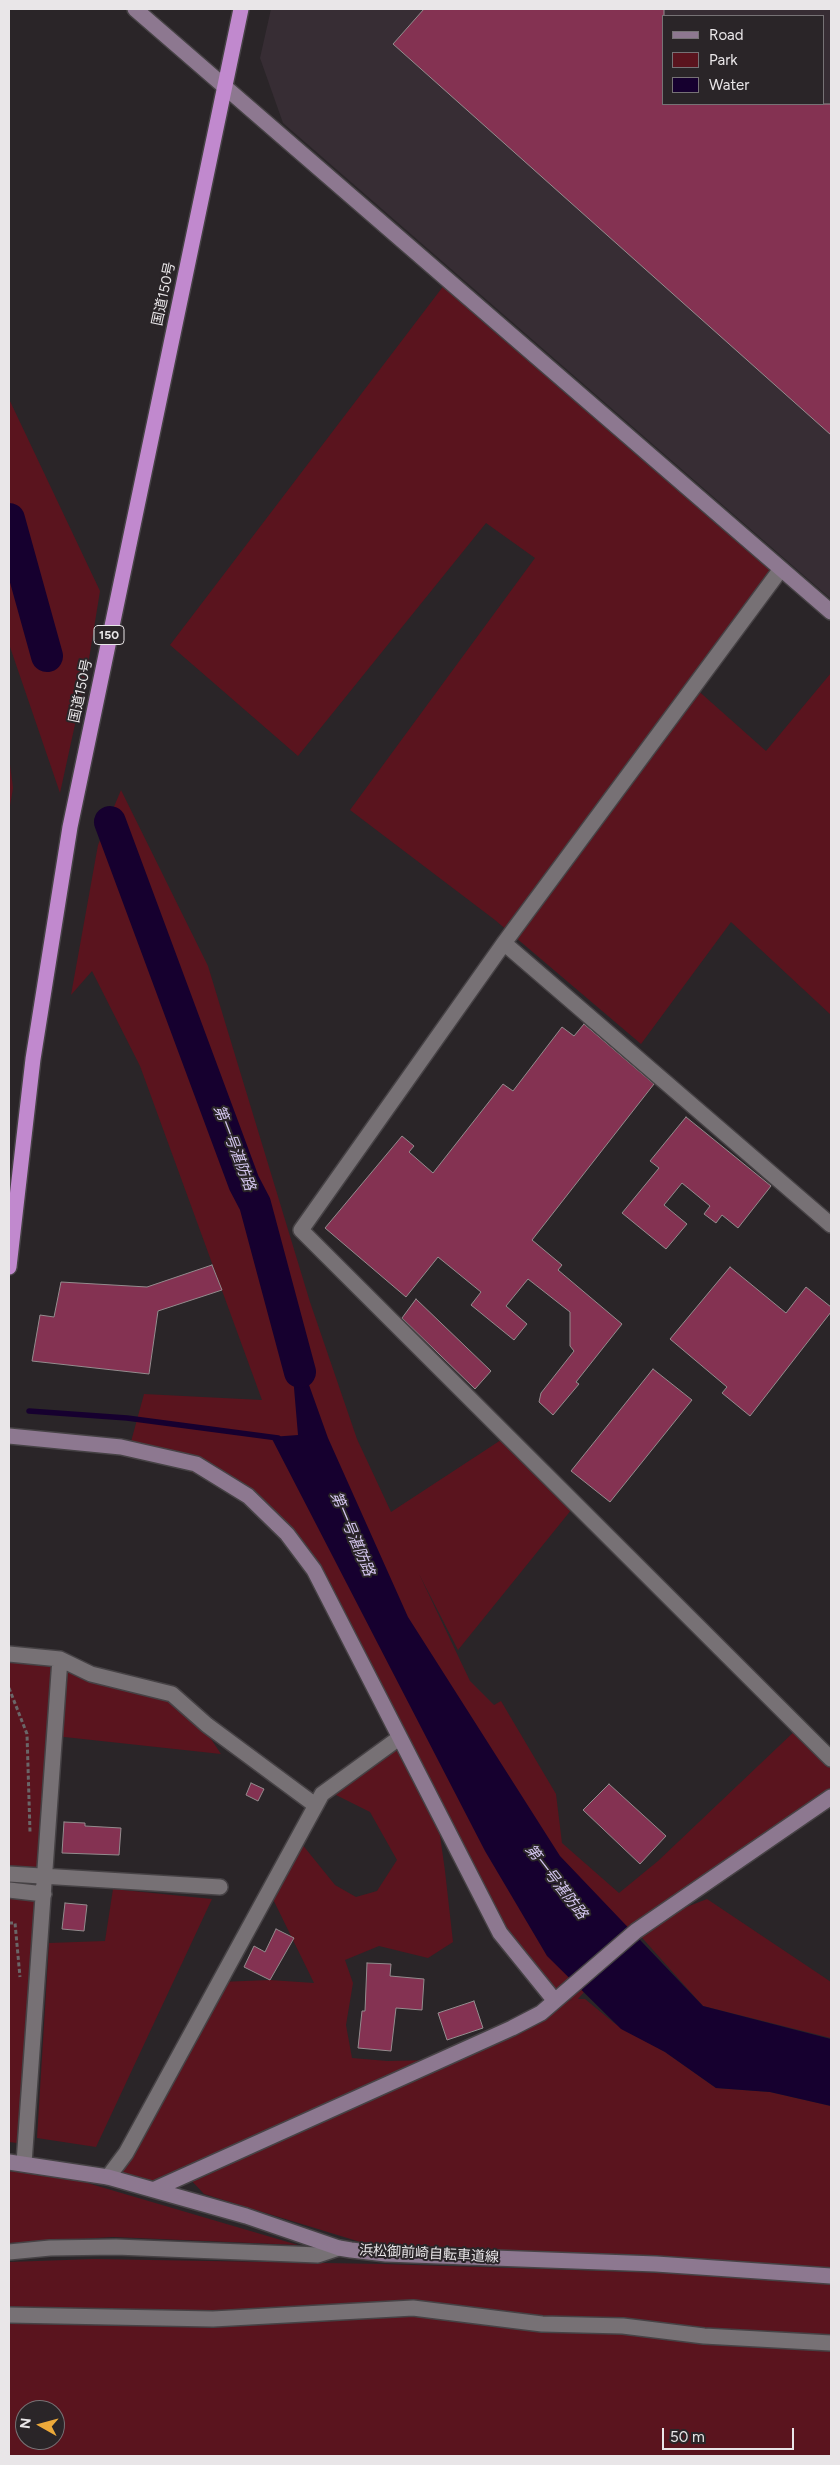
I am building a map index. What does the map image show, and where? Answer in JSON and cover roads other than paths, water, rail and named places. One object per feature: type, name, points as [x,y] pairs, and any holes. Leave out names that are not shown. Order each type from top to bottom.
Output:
[{"type":"highway","name":"国道150号","points":[[9,1267],[33,1059],[70,827],[241,9]]},
{"type":"street","points":[[135,9],[831,612]]},
{"type":"street","points":[[782,569],[504,943],[300,1230],[831,1759]]},
{"type":"street","points":[[504,943],[831,1225]]},
{"type":"street","points":[[9,1436],[122,1447],[196,1464],[248,1496],[287,1534],[314,1570],[430,1795],[466,1871],[500,1933],[555,2001]]},
{"type":"street","points":[[9,1654],[60,1658],[91,1674],[172,1694],[207,1725],[315,1805]]},
{"type":"street","points":[[24,2163],[60,1658]]},
{"type":"street","points":[[108,2177],[126,2154],[322,1794],[399,1738]]},
{"type":"street","points":[[154,2189],[512,2028],[541,2013],[636,1931],[831,1797]]},
{"type":"street","points":[[9,1874],[220,1887]]},
{"type":"street","points":[[9,1890],[44,1894]]},
{"type":"street","name":"浜松御前崎自転車道線","points":[[9,2162],[108,2177],[154,2189],[339,2248],[386,2254],[646,2264],[831,2276]]},
{"type":"street","points":[[9,2252],[50,2248],[116,2248],[318,2254],[339,2248]]},
{"type":"street","points":[[9,2315],[213,2319],[413,2308],[542,2324],[623,2326],[704,2336],[831,2344]]},
{"type":"water","points":[[289,1329],[328,1438],[408,1617],[560,1856],[703,2006],[831,2039],[831,2106],[770,2092],[716,2088],[665,2052],[621,2029],[547,1956],[485,1851],[271,1437],[298,1435]]},
{"type":"waterway","name":"第一号湛防路","points":[[9,519],[47,656]]},
{"type":"waterway","name":"第一号湛防路","points":[[110,822],[244,1183],[255,1204],[300,1372]]},
{"type":"waterway","points":[[29,1411],[127,1418],[278,1438]]}]
